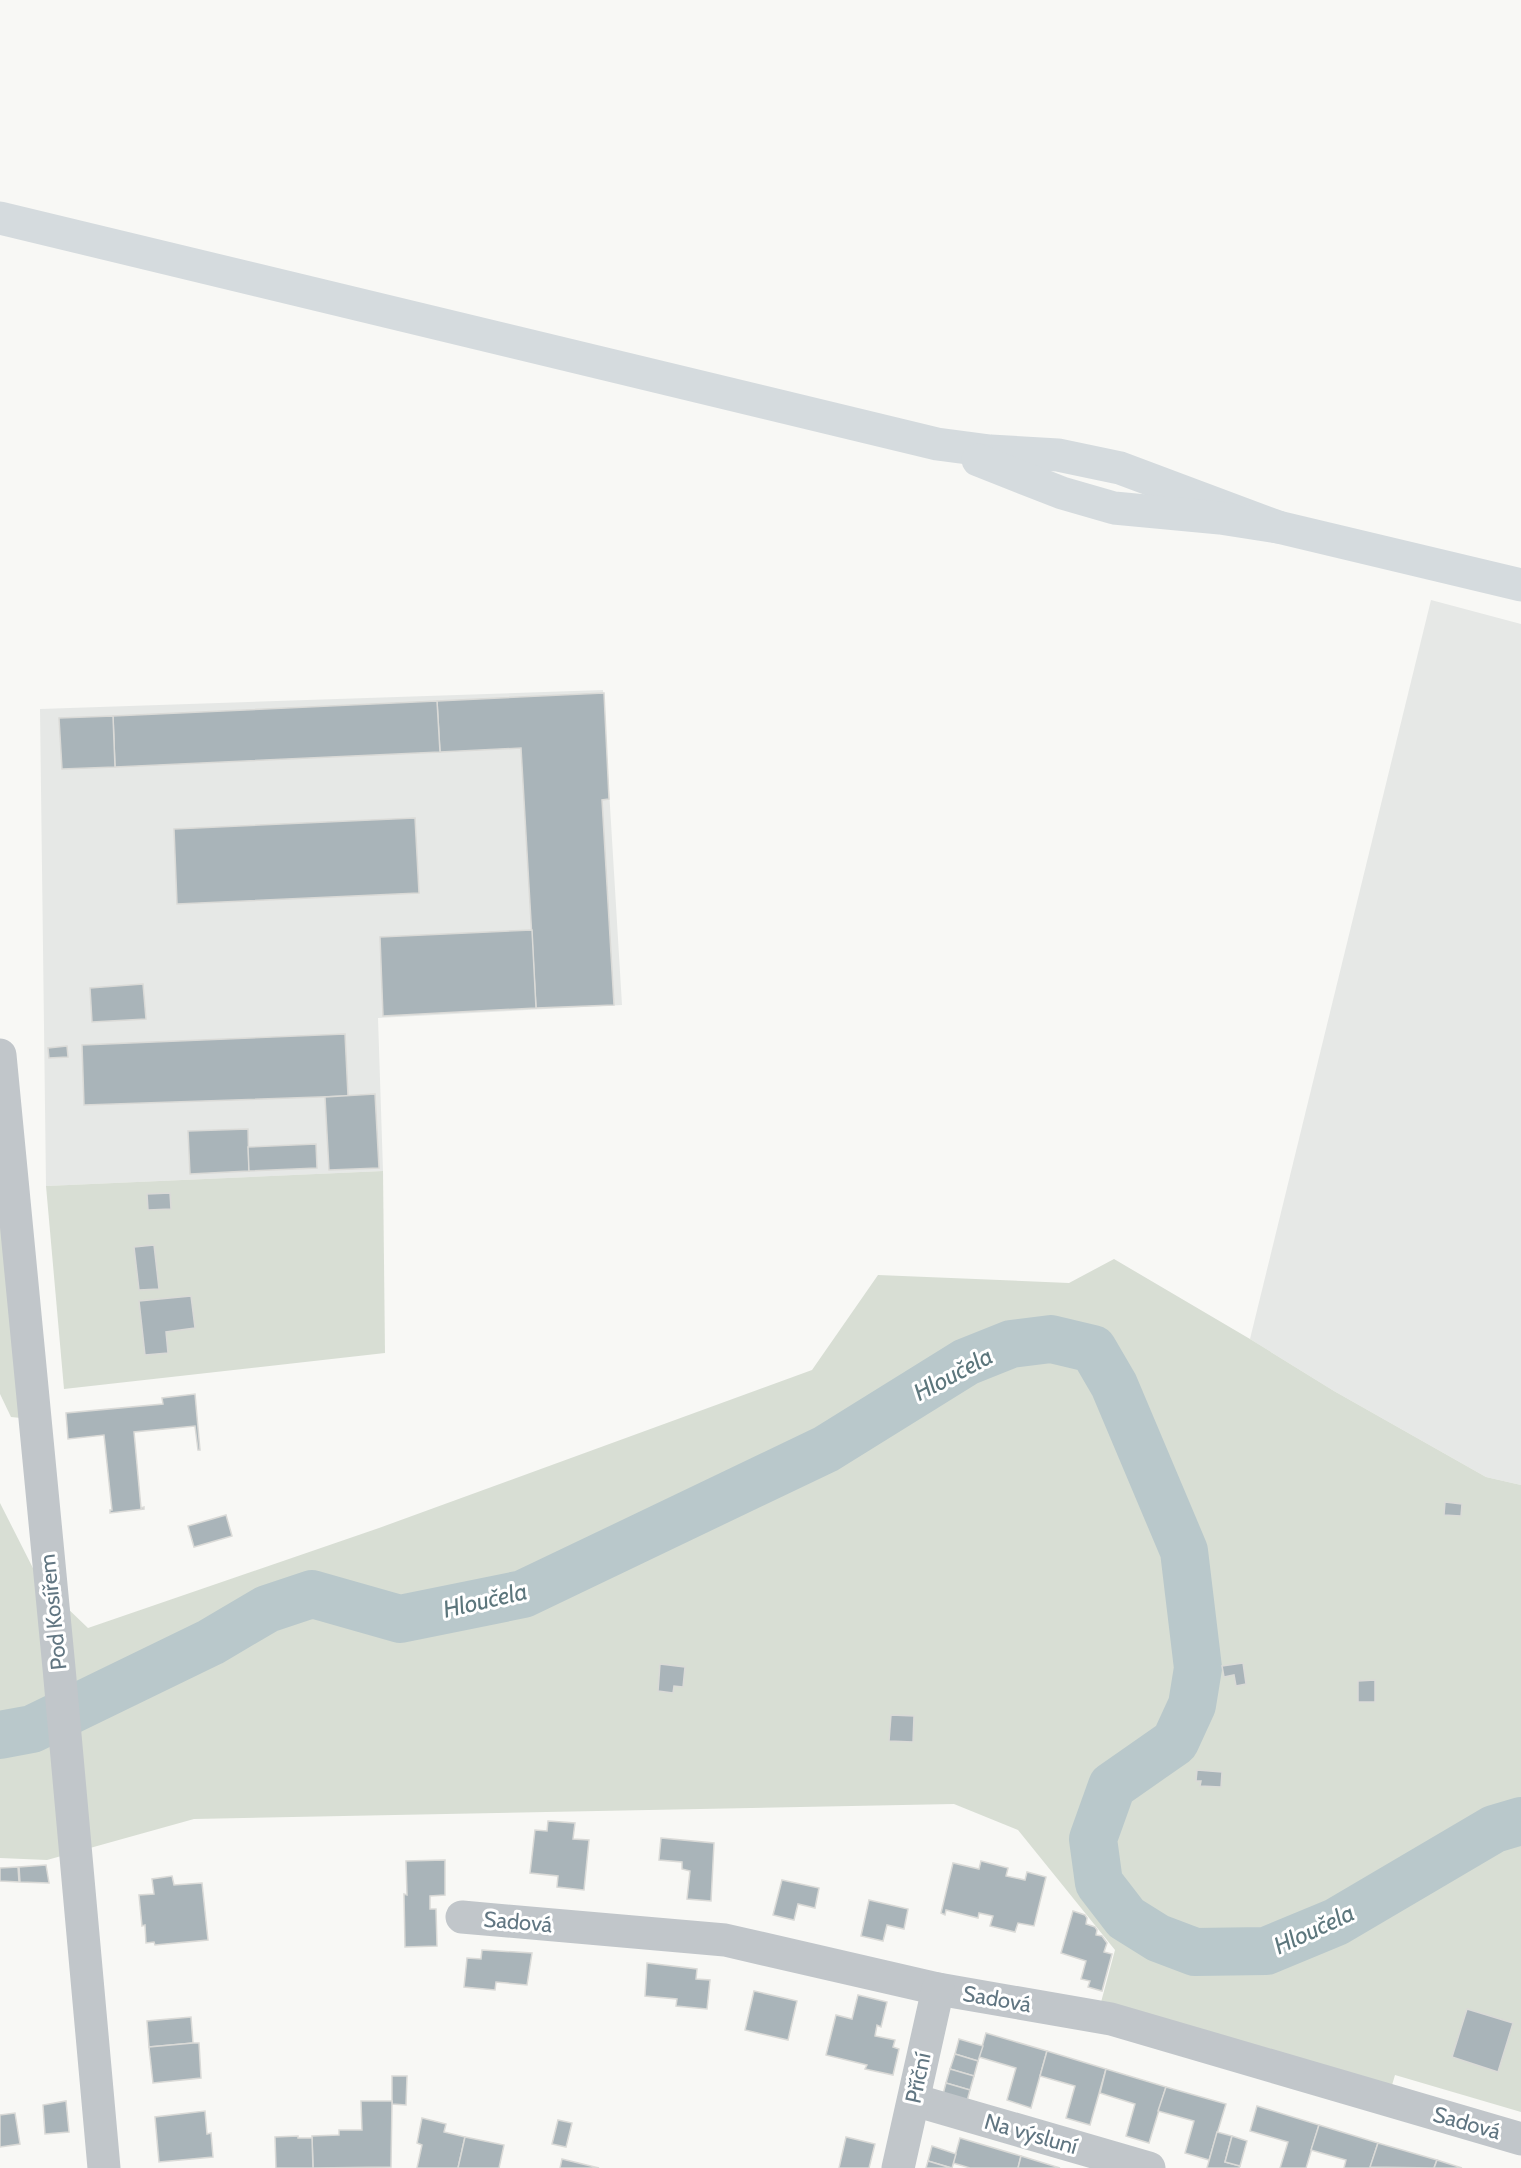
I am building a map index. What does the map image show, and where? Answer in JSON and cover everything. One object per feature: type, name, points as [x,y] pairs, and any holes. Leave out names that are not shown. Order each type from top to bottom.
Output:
[{"type":"main road","points":[[0,218],[937,444],[1062,493],[1097,504],[1140,512],[1278,527],[1521,585]]},
{"type":"street","name":"Pod Kosířem","points":[[0,1055],[9,1250],[59,1668],[104,2168]]},
{"type":"street","name":"Sadová","points":[[462,1917],[725,1940],[938,1989],[1111,2019],[1521,2139]]},
{"type":"street","name":"Příční","points":[[898,2168],[938,1989]]},
{"type":"street","name":"Na výsluní","points":[[914,2100],[1149,2168]]},
{"type":"shaded area","points":[[1431,600],[1521,624],[1521,1485],[1486,1477],[1334,1391],[1250,1339]]},
{"type":"shaded area","points":[[603,690],[622,1005],[378,1018],[383,1171],[46,1186],[40,709]]},
{"type":"shaded area","points":[[383,1171],[385,1353],[64,1389],[46,1186]]},
{"type":"shaded area","points":[[0,1184],[21,1418],[11,1417],[0,1394]]},
{"type":"shaded area","points":[[1114,1259],[1334,1391],[1486,1477],[1521,1485],[1521,2112],[1395,2075],[1390,2092],[1100,2006],[1115,1950],[1018,1830],[954,1804],[194,1819],[47,1860],[0,1858],[0,1503],[40,1582],[88,1628],[379,1528],[812,1370],[878,1275],[1069,1283]]},
{"type":"building","points":[[604,693],[609,799],[602,800],[614,1005],[536,1008],[521,748],[440,752],[437,701]]},
{"type":"building","points":[[437,701],[440,752],[115,767],[113,716]]},
{"type":"building","points":[[113,716],[115,767],[62,769],[59,718]]},
{"type":"building","points":[[415,818],[419,893],[177,904],[174,829]]},
{"type":"building","points":[[532,930],[536,1008],[383,1016],[380,937]]},
{"type":"building","points":[[143,984],[146,1019],[92,1022],[90,988]]},
{"type":"building","points":[[345,1034],[348,1096],[84,1105],[82,1045]]},
{"type":"building","points":[[67,1046],[68,1057],[49,1058],[48,1048]]},
{"type":"building","points":[[375,1094],[379,1168],[329,1170],[325,1097]]},
{"type":"building","points":[[248,1129],[249,1171],[190,1174],[188,1131]]},
{"type":"building","points":[[316,1144],[317,1168],[249,1171],[248,1147]]},
{"type":"building","points":[[170,1193],[171,1209],[148,1210],[147,1194]]},
{"type":"building","points":[[154,1245],[159,1289],[139,1290],[134,1247]]},
{"type":"building","points":[[191,1296],[195,1328],[166,1332],[168,1353],[145,1355],[139,1301]]},
{"type":"building","points":[[195,1394],[200,1450],[198,1450],[195,1426],[134,1432],[141,1508],[144,1507],[144,1509],[110,1513],[112,1510],[104,1435],[68,1439],[66,1413],[163,1404],[162,1398]]},
{"type":"building","points":[[1445,1502],[1462,1504],[1461,1516],[1444,1515]]},
{"type":"building","points":[[226,1515],[232,1536],[194,1547],[188,1526]]},
{"type":"building","points":[[1243,1663],[1246,1684],[1236,1686],[1234,1675],[1224,1677],[1222,1666]]},
{"type":"building","points":[[660,1664],[685,1667],[683,1687],[674,1686],[673,1693],[658,1691]]},
{"type":"building","points":[[1375,1680],[1375,1702],[1358,1702],[1358,1681]]},
{"type":"building","points":[[891,1715],[914,1716],[913,1742],[889,1741]]},
{"type":"building","points":[[1197,1770],[1222,1772],[1221,1787],[1200,1786],[1201,1781],[1196,1781]]},
{"type":"building","points":[[548,1821],[575,1823],[573,1839],[589,1840],[584,1890],[557,1887],[558,1876],[530,1873],[535,1830],[547,1831]]},
{"type":"building","points":[[661,1838],[714,1843],[711,1901],[687,1899],[690,1871],[682,1869],[682,1862],[659,1860]]},
{"type":"building","points":[[445,1860],[445,1895],[430,1896],[430,1909],[436,1909],[437,1946],[405,1947],[406,1861]]},
{"type":"building","points":[[981,1861],[1008,1868],[1006,1876],[1025,1880],[1027,1872],[1046,1877],[1034,1926],[1018,1923],[1015,1932],[990,1926],[993,1916],[979,1913],[978,1918],[946,1910],[945,1915],[941,1913],[953,1863],[979,1869]]},
{"type":"building","points":[[46,1865],[49,1883],[20,1882],[19,1867]]},
{"type":"building","points":[[18,1867],[19,1882],[0,1881],[0,1868]]},
{"type":"building","points":[[172,1876],[174,1885],[202,1883],[208,1940],[155,1945],[154,1942],[146,1943],[139,1895],[154,1894],[152,1879]]},
{"type":"building","points":[[782,1880],[819,1888],[815,1908],[798,1904],[794,1920],[773,1915]]},
{"type":"building","points":[[869,1900],[908,1909],[904,1929],[887,1925],[883,1941],[861,1936]]},
{"type":"building","points":[[1073,1911],[1085,1915],[1086,1924],[1095,1927],[1096,1935],[1102,1936],[1107,1943],[1104,1952],[1112,1954],[1102,1991],[1088,1987],[1090,1981],[1081,1979],[1086,1961],[1061,1953]]},
{"type":"building","points":[[482,1950],[532,1953],[527,1985],[496,1982],[495,1990],[464,1987],[467,1958],[481,1959]]},
{"type":"building","points":[[647,1963],[697,1969],[696,1979],[710,1980],[707,2009],[676,2006],[677,1999],[645,1996]]},
{"type":"building","points":[[754,1991],[797,2001],[788,2040],[745,2030]]},
{"type":"building","points":[[858,1995],[887,2002],[881,2027],[877,2025],[875,2036],[895,2040],[893,2047],[899,2049],[893,2075],[865,2069],[867,2065],[826,2055],[836,2015],[852,2019]]},
{"type":"building","points":[[1467,2009],[1513,2023],[1498,2072],[1452,2057]]},
{"type":"building","points":[[191,2017],[193,2043],[149,2047],[147,2021]]},
{"type":"building","points":[[986,2033],[1047,2051],[1031,2108],[1007,2100],[1016,2068],[979,2057]]},
{"type":"building","points":[[959,2039],[983,2046],[978,2061],[955,2054]]},
{"type":"building","points":[[199,2043],[201,2078],[153,2083],[149,2047]]},
{"type":"building","points":[[1047,2051],[1106,2069],[1090,2125],[1066,2118],[1075,2086],[1040,2076]]},
{"type":"building","points":[[955,2054],[978,2061],[974,2076],[950,2069]]},
{"type":"building","points":[[950,2069],[974,2076],[970,2090],[946,2083]]},
{"type":"building","points":[[1106,2069],[1166,2087],[1149,2143],[1126,2136],[1135,2104],[1100,2093]]},
{"type":"building","points":[[392,2076],[407,2076],[406,2105],[392,2104]]},
{"type":"building","points":[[946,2083],[970,2090],[966,2105],[942,2098]]},
{"type":"building","points":[[1166,2087],[1226,2104],[1209,2160],[1185,2153],[1194,2121],[1158,2111]]},
{"type":"building","points":[[66,2101],[69,2132],[45,2134],[43,2105]]},
{"type":"building","points":[[361,2101],[392,2101],[391,2167],[313,2168],[312,2136],[339,2135],[339,2130],[362,2130]]},
{"type":"building","points":[[1257,2106],[1319,2125],[1306,2168],[1280,2168],[1288,2142],[1250,2131]]},
{"type":"building","points":[[205,2111],[207,2134],[211,2133],[213,2157],[159,2162],[155,2117]]},
{"type":"building","points":[[15,2113],[20,2144],[0,2147],[0,2115]]},
{"type":"building","points":[[422,2118],[446,2124],[444,2132],[465,2137],[458,2168],[417,2168],[422,2145],[417,2143]]},
{"type":"building","points":[[558,2120],[572,2123],[566,2147],[552,2144]]},
{"type":"building","points":[[1319,2125],[1378,2143],[1370,2168],[1344,2168],[1346,2160],[1311,2150]]},
{"type":"building","points":[[1217,2132],[1232,2136],[1225,2162],[1240,2166],[1239,2168],[1207,2168]]},
{"type":"building","points":[[298,2136],[298,2138],[312,2138],[313,2168],[276,2168],[275,2137]]},
{"type":"building","points":[[1232,2136],[1247,2141],[1240,2166],[1225,2162]]},
{"type":"building","points":[[465,2137],[504,2145],[499,2168],[458,2168]]},
{"type":"building","points":[[846,2137],[875,2144],[869,2168],[839,2168]]},
{"type":"building","points":[[960,2138],[1021,2156],[1018,2168],[970,2168],[953,2163]]},
{"type":"building","points":[[1378,2143],[1437,2160],[1434,2168],[1370,2167]]},
{"type":"building","points":[[932,2146],[956,2154],[952,2168],[928,2161]]},
{"type":"building","points":[[1021,2156],[1060,2168],[1018,2168]]},
{"type":"building","points":[[562,2159],[599,2168],[560,2168]]},
{"type":"building","points":[[1437,2160],[1462,2168],[1434,2168]]},
{"type":"building","points":[[928,2161],[951,2168],[926,2168]]},
{"type":"waterway","name":"Hloučela","points":[[0,1735],[32,1729],[211,1642],[267,1609],[312,1594],[400,1619],[523,1594],[826,1449],[966,1362],[1011,1344],[1051,1339],[1093,1349],[1114,1385],[1184,1551],[1198,1668],[1192,1705],[1175,1742],[1112,1786],[1093,1839],[1099,1883],[1126,1918],[1158,1938],[1195,1952],[1266,1951],[1336,1922],[1494,1829],[1521,1821]]}]
